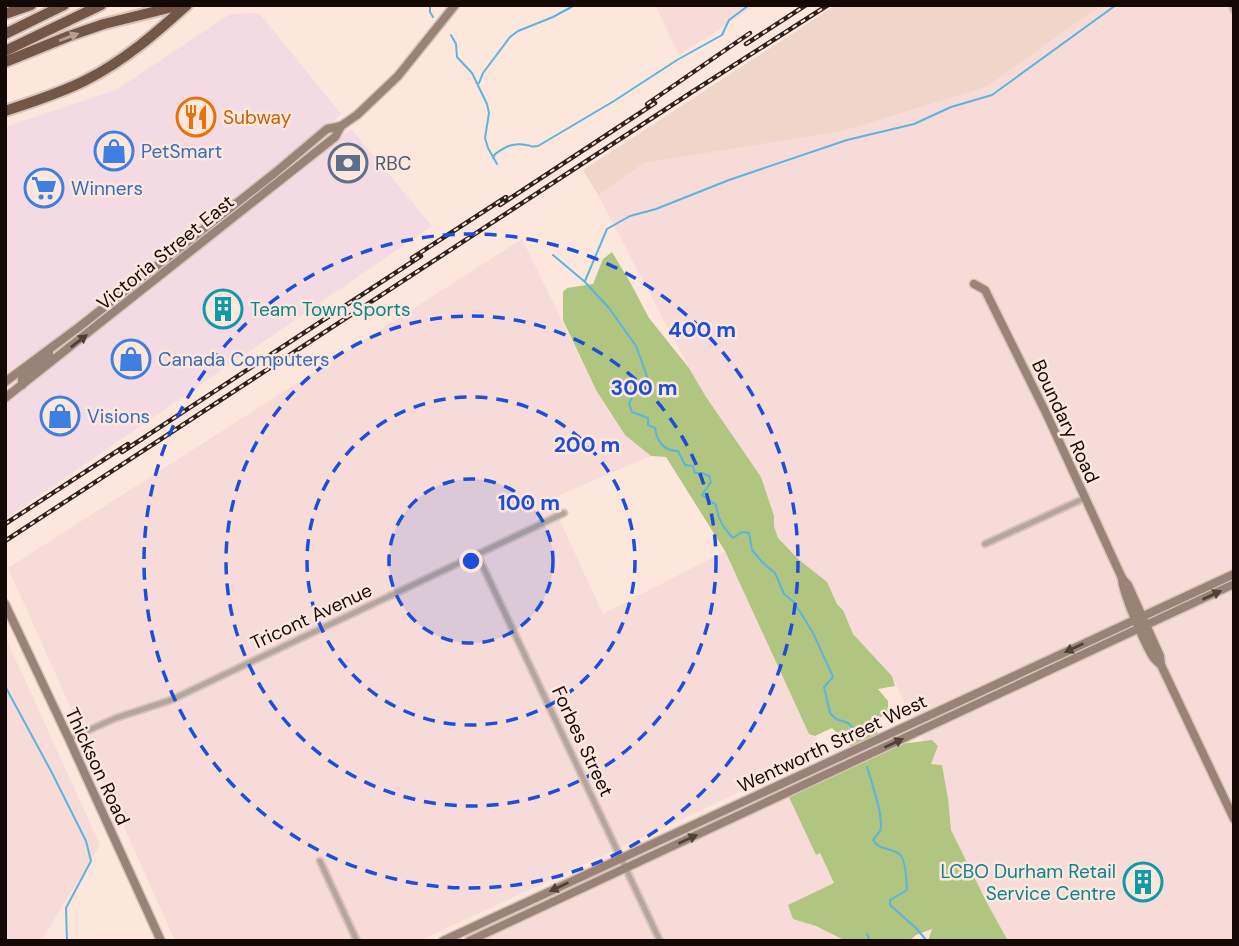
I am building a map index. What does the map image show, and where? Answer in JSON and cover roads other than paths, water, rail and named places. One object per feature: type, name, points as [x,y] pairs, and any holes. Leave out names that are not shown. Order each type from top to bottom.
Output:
[{"type":"highway","points":[[5,15],[31,5]]},
{"type":"highway","points":[[5,34],[64,5]]},
{"type":"highway","points":[[5,51],[101,5]]},
{"type":"highway","points":[[5,62],[93,28],[181,5]]},
{"type":"highway","points":[[5,110],[31,103],[87,79],[157,33],[187,5]]},
{"type":"main road","name":"Victoria Street East","points":[[5,383],[276,172],[327,129],[341,126],[357,115],[398,76],[455,5]]},
{"type":"main road","name":"Victoria Street East","points":[[5,398],[335,137],[341,126]]},
{"type":"main road","name":"Boundary Road","points":[[974,284],[985,290],[1047,415],[1234,819]]},
{"type":"main road","points":[[22,386],[22,378],[49,357],[49,350]]},
{"type":"main road","name":"Wentworth Street West","points":[[469,941],[1141,623],[1234,574]]},
{"type":"main road","name":"Wentworth Street West","points":[[443,941],[1141,623],[1234,584]]},
{"type":"main road","name":"Thickson Road","points":[[5,604],[161,941]]},
{"type":"street","points":[[985,544],[1085,498]]},
{"type":"street","name":"Tricont Avenue","points":[[69,739],[116,718],[181,695],[564,513]]},
{"type":"street","name":"Forbes Street","points":[[477,554],[660,941]]},
{"type":"street","points":[[320,861],[357,941]]},
{"type":"waterway","points":[[430,5],[433,17]]},
{"type":"waterway","points":[[479,83],[483,73],[510,37],[575,5]]},
{"type":"waterway","points":[[493,158],[499,151],[513,145],[538,146],[614,101],[677,60],[722,35],[729,20],[749,5]]},
{"type":"waterway","points":[[585,281],[607,229],[630,216],[847,140],[914,124],[951,107],[992,95],[1116,5]]},
{"type":"waterway","points":[[451,35],[456,44],[457,57],[472,73],[487,104],[489,113],[485,138],[497,164]]},
{"type":"waterway","points":[[553,255],[585,282],[609,308],[636,346],[648,379],[636,388],[629,404],[632,412],[648,418],[648,425],[655,428],[662,444],[668,449],[678,451],[685,465],[693,466],[695,473],[709,476],[711,482],[702,495],[716,505],[722,523],[733,538],[742,532],[749,533],[752,550],[775,573],[784,594],[794,602],[813,633],[833,677],[824,687],[830,713],[836,719],[848,723],[859,737]]},
{"type":"waterway","points":[[5,686],[86,841],[91,861],[66,908],[67,941]]},
{"type":"waterway","points":[[867,767],[881,818],[880,831],[873,840],[879,846],[898,853],[905,868],[907,890],[890,900],[890,905],[927,941]]},
{"type":"waterway","points":[[867,934],[870,941]]},
{"type":"railway","points":[[746,44],[806,5]]},
{"type":"railway","points":[[5,541],[828,5]]},
{"type":"railway","points":[[647,104],[750,33]]},
{"type":"railway","points":[[500,205],[655,103]]},
{"type":"railway","points":[[412,258],[506,197]]},
{"type":"railway","points":[[122,452],[421,256]]},
{"type":"railway","points":[[5,524],[128,444]]},
{"type":"place","name":"Subway","points":[[196,117]]},
{"type":"place","name":"PetSmart","points":[[114,151]]},
{"type":"place","name":"RBC","points":[[348,163]]},
{"type":"place","name":"Winners","points":[[44,188]]},
{"type":"place","name":"Team Town Sports","points":[[223,309]]},
{"type":"place","name":"Canada Computers","points":[[131,359]]},
{"type":"place","name":"Visions","points":[[60,416]]},
{"type":"place","name":"LCBO Durham Retail Service Centre","points":[[1143,882]]}]
